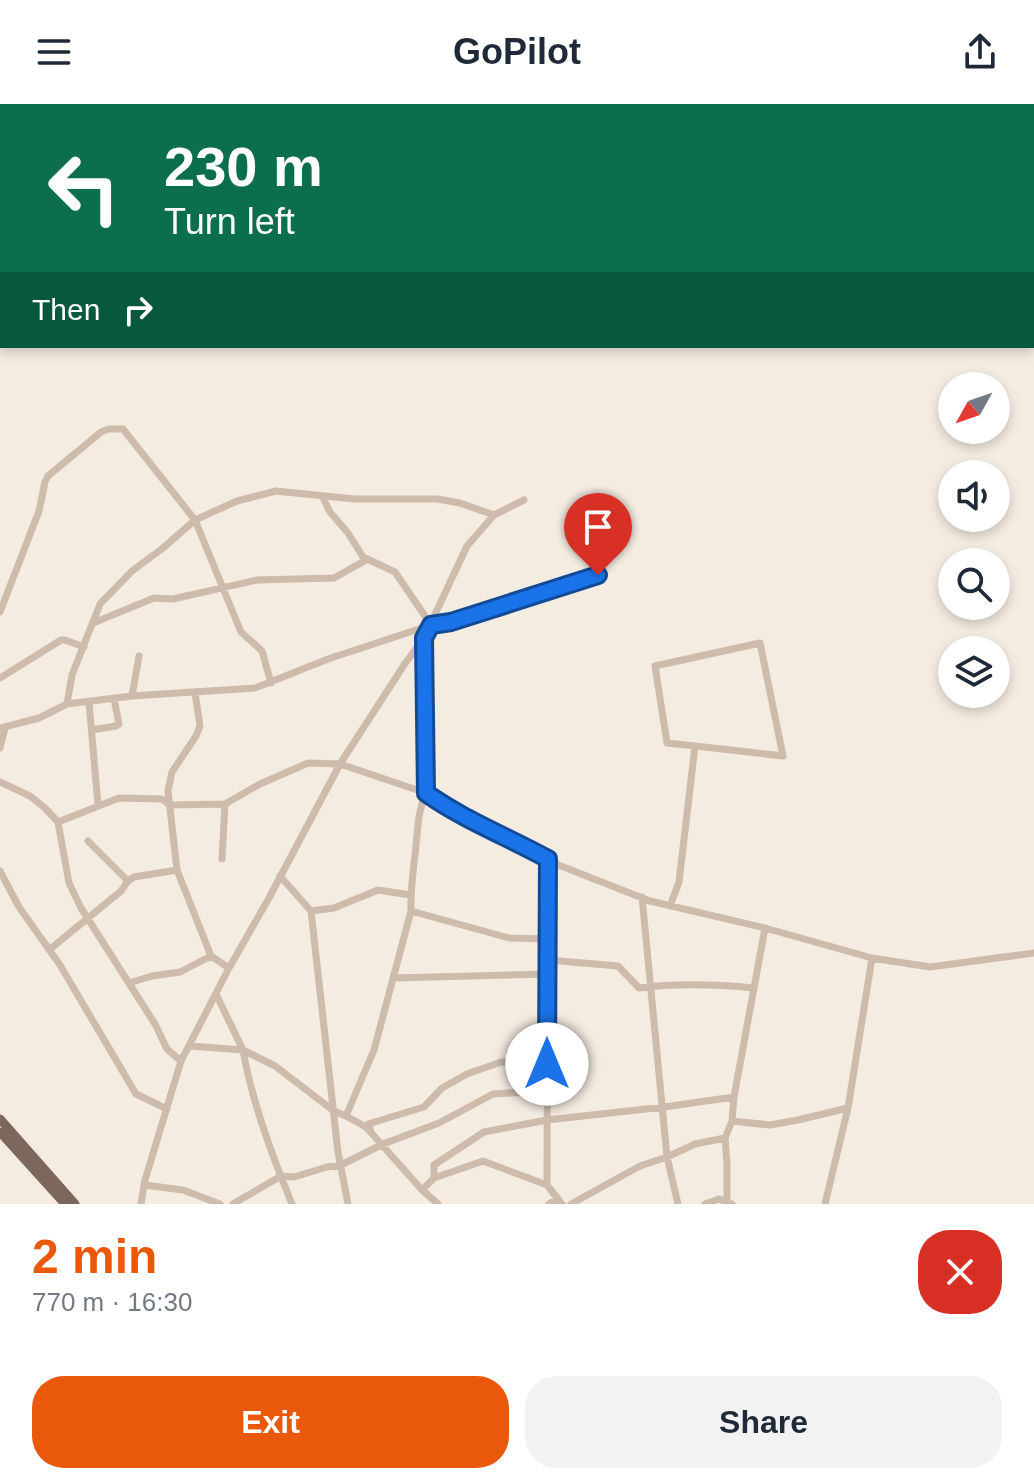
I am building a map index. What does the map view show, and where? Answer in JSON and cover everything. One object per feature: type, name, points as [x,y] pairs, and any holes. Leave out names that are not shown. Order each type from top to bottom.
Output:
[{"type":"main road","points":[[0,1119],[75,1204]]},
{"type":"main road","points":[[0,1132],[65,1204]]},
{"type":"street","points":[[0,612],[39,511],[48,476],[101,432],[123,429],[195,520],[241,632],[262,651],[271,683]]},
{"type":"street","points":[[67,704],[72,675],[100,604],[132,571],[195,520],[237,501],[276,491],[354,499],[437,499],[494,515]]},
{"type":"street","points":[[322,496],[330,512],[366,560],[395,572],[431,625]]},
{"type":"street","points":[[141,1204],[181,1061],[229,968],[340,764],[424,638],[467,546],[494,515],[524,500]]},
{"type":"street","points":[[93,623],[154,598],[173,599],[268,579],[323,580],[334,578],[366,560]]},
{"type":"street","points":[[0,748],[3,728],[39,718],[67,704],[132,696],[255,688],[328,659],[431,625],[451,622],[598,575]]},
{"type":"street","points":[[346,1116],[374,1050],[411,911],[419,811],[426,793],[424,638]]},
{"type":"street","points":[[0,678],[61,640],[84,647]]},
{"type":"street","points":[[760,643],[783,756],[695,746],[667,743],[655,666],[760,643]]},
{"type":"street","points":[[132,696],[139,656]]},
{"type":"street","points":[[195,693],[200,726],[172,772],[168,791],[177,870],[211,956],[229,968]]},
{"type":"street","points":[[92,730],[119,724],[114,699]]},
{"type":"street","points":[[89,702],[98,805]]},
{"type":"street","points":[[670,906],[679,882],[695,746]]},
{"type":"street","points":[[58,822],[119,798],[162,799],[170,805],[225,804],[260,784],[308,763],[340,764],[426,793],[468,819],[548,859],[670,906],[872,958],[930,967],[1034,953]]},
{"type":"street","points":[[0,782],[30,796],[58,822],[69,883],[167,1049],[181,1061]]},
{"type":"street","points":[[222,859],[225,804]]},
{"type":"street","points":[[88,841],[128,881]]},
{"type":"street","points":[[548,859],[547,1185],[559,1204]]},
{"type":"street","points":[[49,950],[134,877],[177,870]]},
{"type":"street","points":[[0,871],[19,907],[60,965],[136,1094],[167,1109]]},
{"type":"street","points":[[280,876],[311,911],[348,1204]]},
{"type":"street","points":[[311,911],[334,908],[378,890],[410,895]]},
{"type":"street","points":[[642,897],[667,1157],[678,1204]]},
{"type":"street","points":[[411,911],[509,938],[548,939]]},
{"type":"street","points":[[705,1204],[719,1199],[730,1203],[725,1138],[732,1121],[765,928]]},
{"type":"street","points":[[129,983],[180,972],[211,956]]},
{"type":"street","points":[[825,1204],[848,1108],[872,958]]},
{"type":"street","points":[[548,960],[618,966],[639,988],[672,984],[754,988]]},
{"type":"street","points":[[393,978],[548,974]]},
{"type":"street","points":[[216,994],[243,1050],[246,1071],[292,1204]]},
{"type":"street","points":[[190,1046],[243,1050],[275,1066],[334,1111],[366,1127],[438,1204]]},
{"type":"street","points":[[371,1132],[368,1124],[424,1107],[442,1088],[467,1074],[501,1062],[547,1064]]},
{"type":"street","points":[[233,1204],[281,1176],[294,1177],[341,1165],[383,1144],[439,1123],[493,1094],[547,1091]]},
{"type":"street","points":[[434,1178],[434,1165],[484,1132],[547,1120],[734,1097]]},
{"type":"street","points":[[732,1121],[770,1125],[848,1108]]},
{"type":"street","points":[[571,1204],[640,1166],[695,1144],[725,1138]]},
{"type":"street","points":[[422,1190],[434,1178],[483,1161],[547,1185]]},
{"type":"street","points":[[144,1185],[183,1190],[220,1204]]},
{"type":"street","points":[[549,1204],[559,1204]]},
{"type":"route","points":[[547,1064],[548,859],[440,804],[426,793],[424,638],[431,625],[451,622],[598,575]]}]
